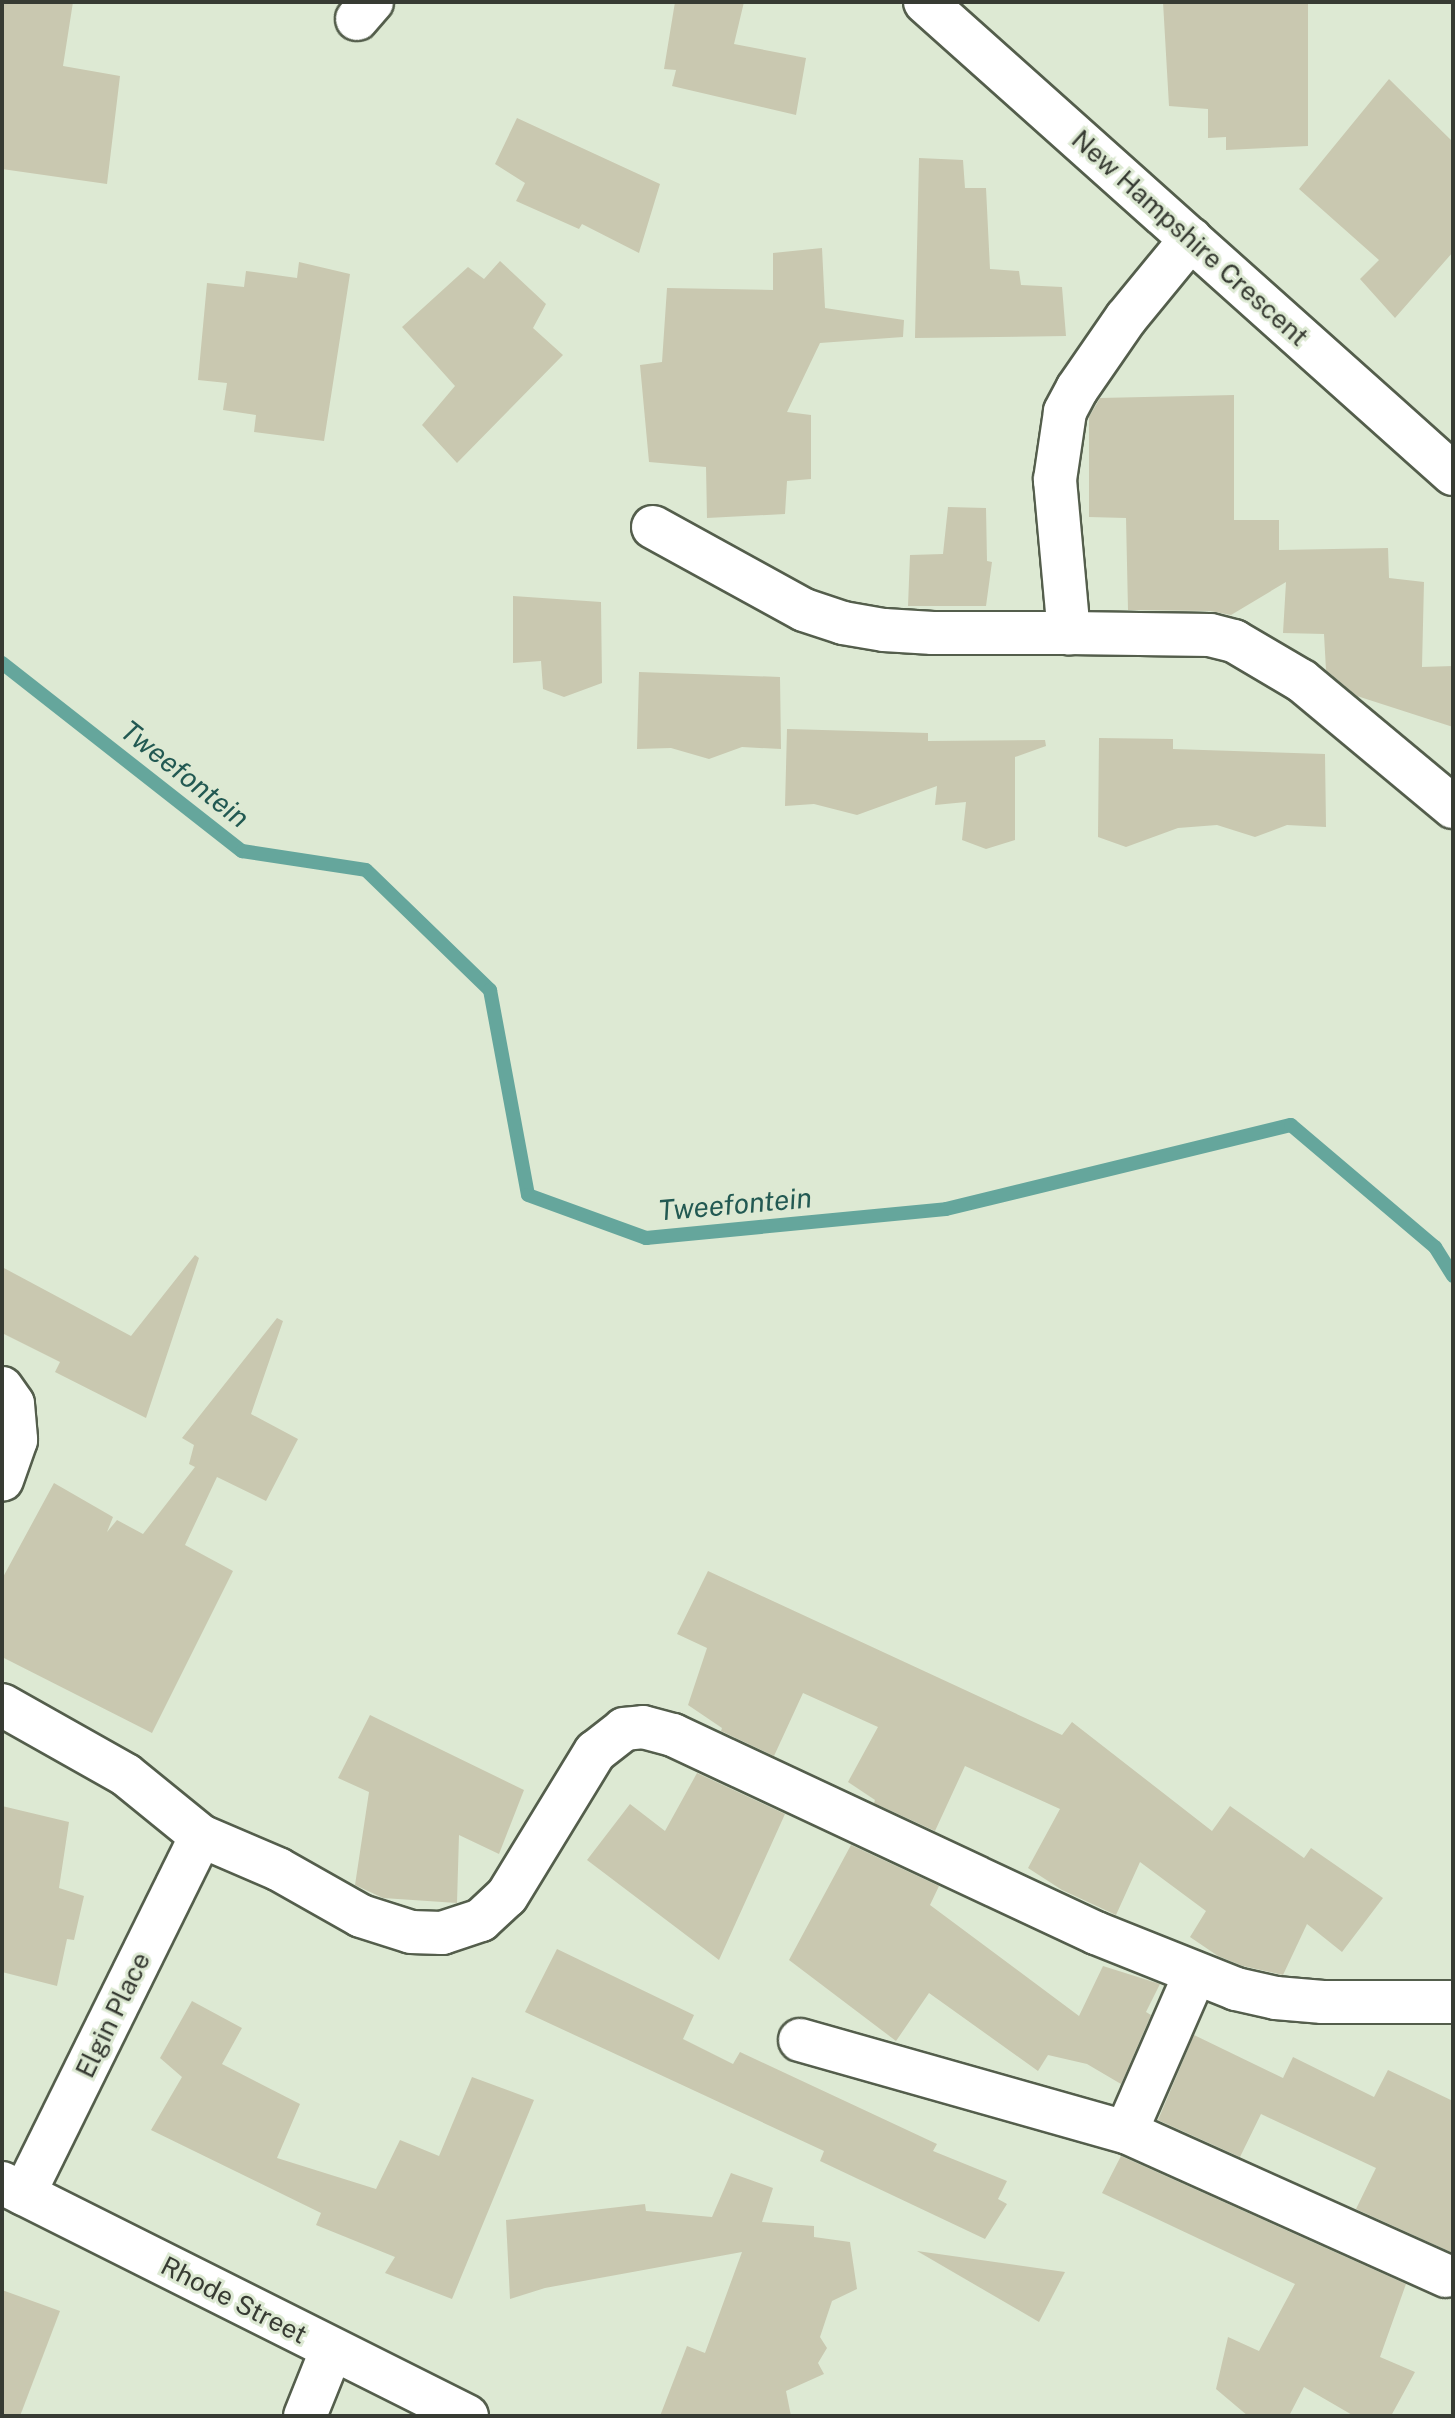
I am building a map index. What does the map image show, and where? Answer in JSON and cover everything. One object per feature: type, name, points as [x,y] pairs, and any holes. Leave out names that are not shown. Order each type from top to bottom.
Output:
[{"type":"street","name":"New Hampshire Crescent","points":[[925,2],[1453,474]]},
{"type":"street","points":[[1069,633],[1055,480],[1065,412],[1077,389],[1126,318],[1191,239]]},
{"type":"street","points":[[653,527],[804,610],[843,623],[884,630],[933,633],[1210,635],[1234,641],[1302,681],[1453,807]]},
{"type":"street","points":[[2,1388],[13,1404],[16,1440],[2,1480]]},
{"type":"street","points":[[2,1705],[126,1775],[201,1836],[278,1869],[361,1916],[411,1932],[442,1933],[481,1920],[507,1896],[595,1752],[624,1729],[643,1727],[673,1735],[1096,1933],[1236,1989],[1276,1998],[1453,2002]]},
{"type":"street","name":"Elgin Place","points":[[13,2188],[201,1836]]},
{"type":"street","points":[[1126,2132],[1195,1974]]},
{"type":"street","points":[[800,2040],[1126,2132],[1446,2276]]},
{"type":"street","name":"Rhode Street","points":[[13,2188],[467,2416]]},
{"type":"street","points":[[305,2416],[332,2349]]},
{"type":"building","points":[[2,2],[73,2],[63,66],[120,76],[107,184],[2,169]]},
{"type":"building","points":[[675,2],[744,2],[734,44],[806,58],[796,115],[672,86],[676,70],[664,69]]},
{"type":"building","points":[[1163,2],[1308,2],[1308,146],[1226,150],[1226,137],[1208,138],[1208,109],[1169,106]]},
{"type":"building","points":[[1389,79],[1453,142],[1453,252],[1395,318],[1360,279],[1379,260],[1299,189]]},
{"type":"building","points":[[517,118],[660,184],[639,253],[582,224],[579,229],[516,201],[525,183],[495,164]]},
{"type":"building","points":[[919,158],[963,160],[965,188],[986,188],[990,269],[1019,271],[1021,285],[1062,287],[1066,336],[915,338]]},
{"type":"building","points":[[822,248],[825,308],[904,320],[903,337],[820,343],[787,412],[811,415],[811,479],[787,481],[785,514],[707,518],[706,467],[649,462],[640,365],[662,362],[667,288],[773,290],[773,253]]},
{"type":"building","points":[[500,261],[546,304],[533,328],[563,355],[457,463],[422,425],[455,386],[402,327],[468,267],[484,279]]},
{"type":"building","points":[[299,262],[350,274],[324,441],[254,432],[256,415],[223,410],[227,383],[198,380],[207,283],[244,287],[246,271],[297,278]]},
{"type":"building","points":[[1234,395],[1234,520],[1279,520],[1279,550],[1388,548],[1389,578],[1424,582],[1422,667],[1453,666],[1453,727],[1357,696],[1326,670],[1324,634],[1283,633],[1286,582],[1231,615],[1210,611],[1128,610],[1126,518],[1089,517],[1089,417],[1100,398]]},
{"type":"building","points":[[948,507],[986,508],[987,561],[992,562],[986,606],[908,606],[910,555],[943,554]]},
{"type":"building","points":[[513,596],[601,602],[602,683],[564,697],[543,689],[541,661],[513,663]]},
{"type":"building","points":[[639,672],[780,677],[781,749],[742,747],[709,759],[671,748],[637,749]]},
{"type":"building","points":[[787,729],[928,733],[928,741],[1045,740],[1046,746],[1015,757],[1015,840],[986,849],[962,840],[966,802],[935,805],[937,786],[857,815],[814,804],[785,806]]},
{"type":"building","points":[[1099,738],[1173,739],[1173,749],[1325,754],[1326,827],[1287,825],[1255,837],[1217,825],[1178,828],[1126,847],[1098,837]]},
{"type":"building","points":[[195,1255],[199,1258],[146,1418],[55,1372],[60,1362],[2,1333],[2,1267],[131,1336]]},
{"type":"building","points":[[277,1318],[283,1321],[251,1414],[298,1439],[266,1501],[217,1477],[185,1545],[233,1571],[152,1733],[2,1657],[2,1579],[54,1483],[113,1517],[107,1532],[117,1520],[143,1534],[195,1467],[189,1464],[194,1445],[182,1438]]},
{"type":"building","points":[[708,1571],[1062,1735],[1072,1722],[1212,1831],[1230,1806],[1304,1858],[1311,1848],[1383,1898],[1342,1952],[1307,1924],[1283,1975],[1243,1966],[1218,1956],[1190,1937],[1206,1911],[1140,1862],[1116,1915],[1062,1890],[1028,1868],[1060,1809],[965,1766],[935,1831],[874,1803],[875,1800],[848,1782],[878,1727],[803,1693],[774,1756],[721,1731],[722,1728],[688,1705],[707,1648],[677,1634]]},
{"type":"building","points":[[370,1715],[524,1790],[499,1854],[459,1835],[457,1903],[383,1898],[355,1885],[369,1792],[338,1778]]},
{"type":"building","points":[[697,1773],[785,1814],[719,1960],[587,1860],[630,1804],[665,1831]]},
{"type":"building","points":[[2,1806],[69,1822],[59,1888],[84,1896],[74,1940],[67,1939],[57,1986],[2,1972]]},
{"type":"building","points":[[851,1845],[939,1886],[930,1905],[1079,2016],[1103,1966],[1160,1984],[1146,2012],[1151,2015],[1121,2084],[1087,2064],[1048,2055],[1038,2071],[929,1993],[896,2041],[789,1960]]},
{"type":"building","points":[[557,1949],[694,2015],[683,2039],[733,2064],[740,2052],[937,2144],[933,2151],[1007,2181],[998,2199],[1007,2204],[985,2239],[820,2161],[824,2151],[525,2012]]},
{"type":"building","points":[[192,2001],[242,2028],[222,2064],[300,2104],[277,2158],[376,2189],[400,2140],[439,2156],[472,2077],[534,2100],[452,2299],[385,2273],[395,2257],[316,2225],[321,2213],[151,2130],[182,2077],[160,2058]]},
{"type":"building","points":[[1194,2035],[1283,2078],[1293,2057],[1374,2097],[1388,2070],[1453,2101],[1453,2253],[1356,2209],[1376,2168],[1261,2114],[1240,2157],[1158,2120]]},
{"type":"building","points":[[1121,2156],[1406,2284],[1380,2357],[1415,2372],[1391,2416],[1354,2416],[1304,2387],[1289,2416],[1248,2416],[1216,2389],[1228,2337],[1259,2351],[1295,2284],[1102,2193]]},
{"type":"building","points":[[731,2173],[773,2188],[762,2222],[814,2226],[814,2237],[850,2242],[857,2289],[832,2301],[820,2337],[827,2348],[818,2363],[824,2374],[786,2391],[791,2416],[660,2416],[687,2346],[705,2353],[742,2252],[545,2288],[510,2299],[506,2220],[645,2204],[646,2211],[712,2217]]},
{"type":"building","points":[[917,2251],[1065,2272],[1039,2322]]},
{"type":"building","points":[[2,2290],[60,2311],[20,2416],[2,2416]]},
{"type":"waterway","name":"Tweefontein","points":[[2,663],[242,851],[366,870],[490,990],[528,1195],[646,1238],[946,1209],[1291,1125],[1435,1247],[1453,1276]]}]
